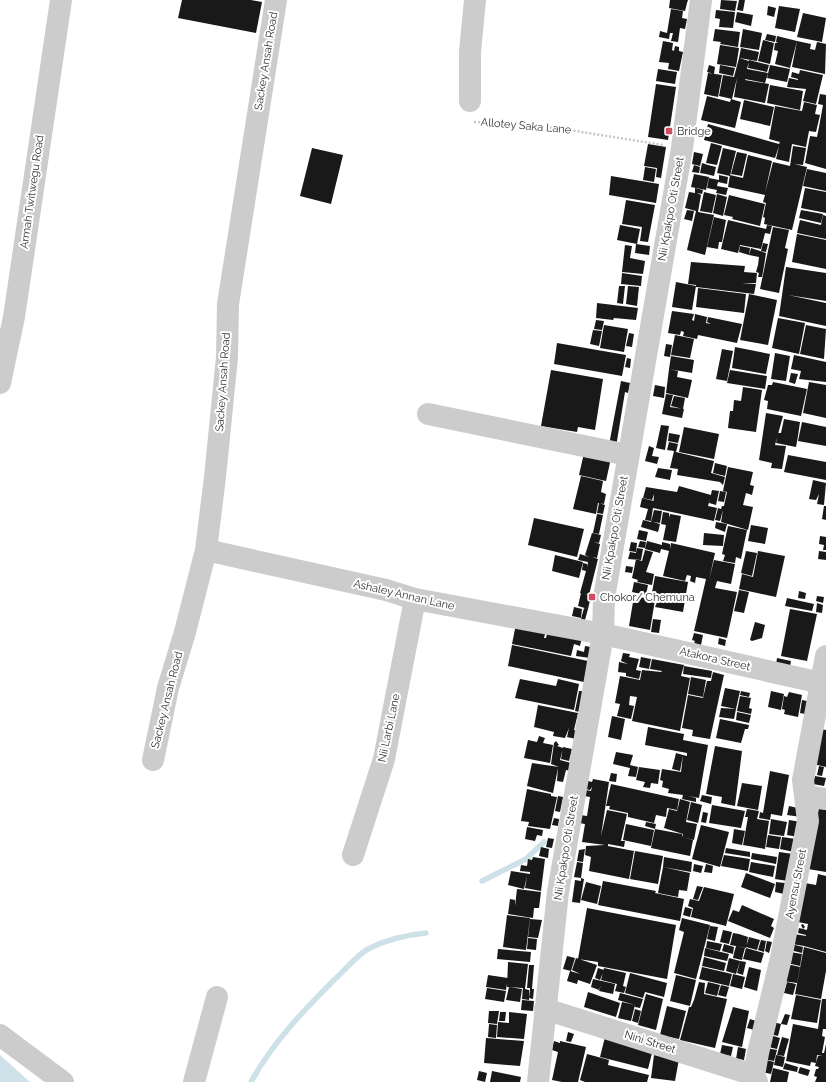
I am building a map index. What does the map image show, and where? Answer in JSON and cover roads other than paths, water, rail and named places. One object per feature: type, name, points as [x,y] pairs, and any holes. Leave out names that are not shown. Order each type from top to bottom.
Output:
[{"type":"street","name":"Armah Twitwegu Road","points":[[0,383],[14,317],[61,0]]},
{"type":"street","name":"Sackey Ansah Road","points":[[153,760],[168,688],[185,632],[206,550],[215,477],[226,357],[228,304],[276,0]]},
{"type":"street","points":[[470,101],[470,52],[475,0]]},
{"type":"street","name":"Nii Kpakpo Oti Street","points":[[538,1082],[558,892],[603,634],[604,598],[682,148],[701,0]]},
{"type":"street","points":[[428,414],[628,456]]},
{"type":"street","name":"Ashaley Annan Lane","points":[[206,550],[378,589],[415,599],[603,634]]},
{"type":"street","name":"Nii Larbi Lane","points":[[354,855],[384,759],[415,599]]},
{"type":"street","name":"Atakora Street","points":[[603,634],[824,684]]},
{"type":"street","name":"Ayensu Street","points":[[756,1078],[758,1053],[781,958],[808,821],[816,798],[803,780],[824,684],[826,656]]},
{"type":"street","points":[[194,1082],[216,997]]},
{"type":"street","name":"Nini Street","points":[[545,1009],[756,1078]]},
{"type":"street","points":[[0,1035],[63,1082]]},
{"type":"waterway","points":[[482,881],[526,859],[544,842]]},
{"type":"waterway","points":[[251,1082],[269,1053],[290,1027],[312,1002],[359,955],[368,949],[389,940],[403,936],[426,933]]},
{"type":"place","name":"Bridge","points":[[669,131]]},
{"type":"place","name":"Chokor/ Chemuna","points":[[592,597]]}]
